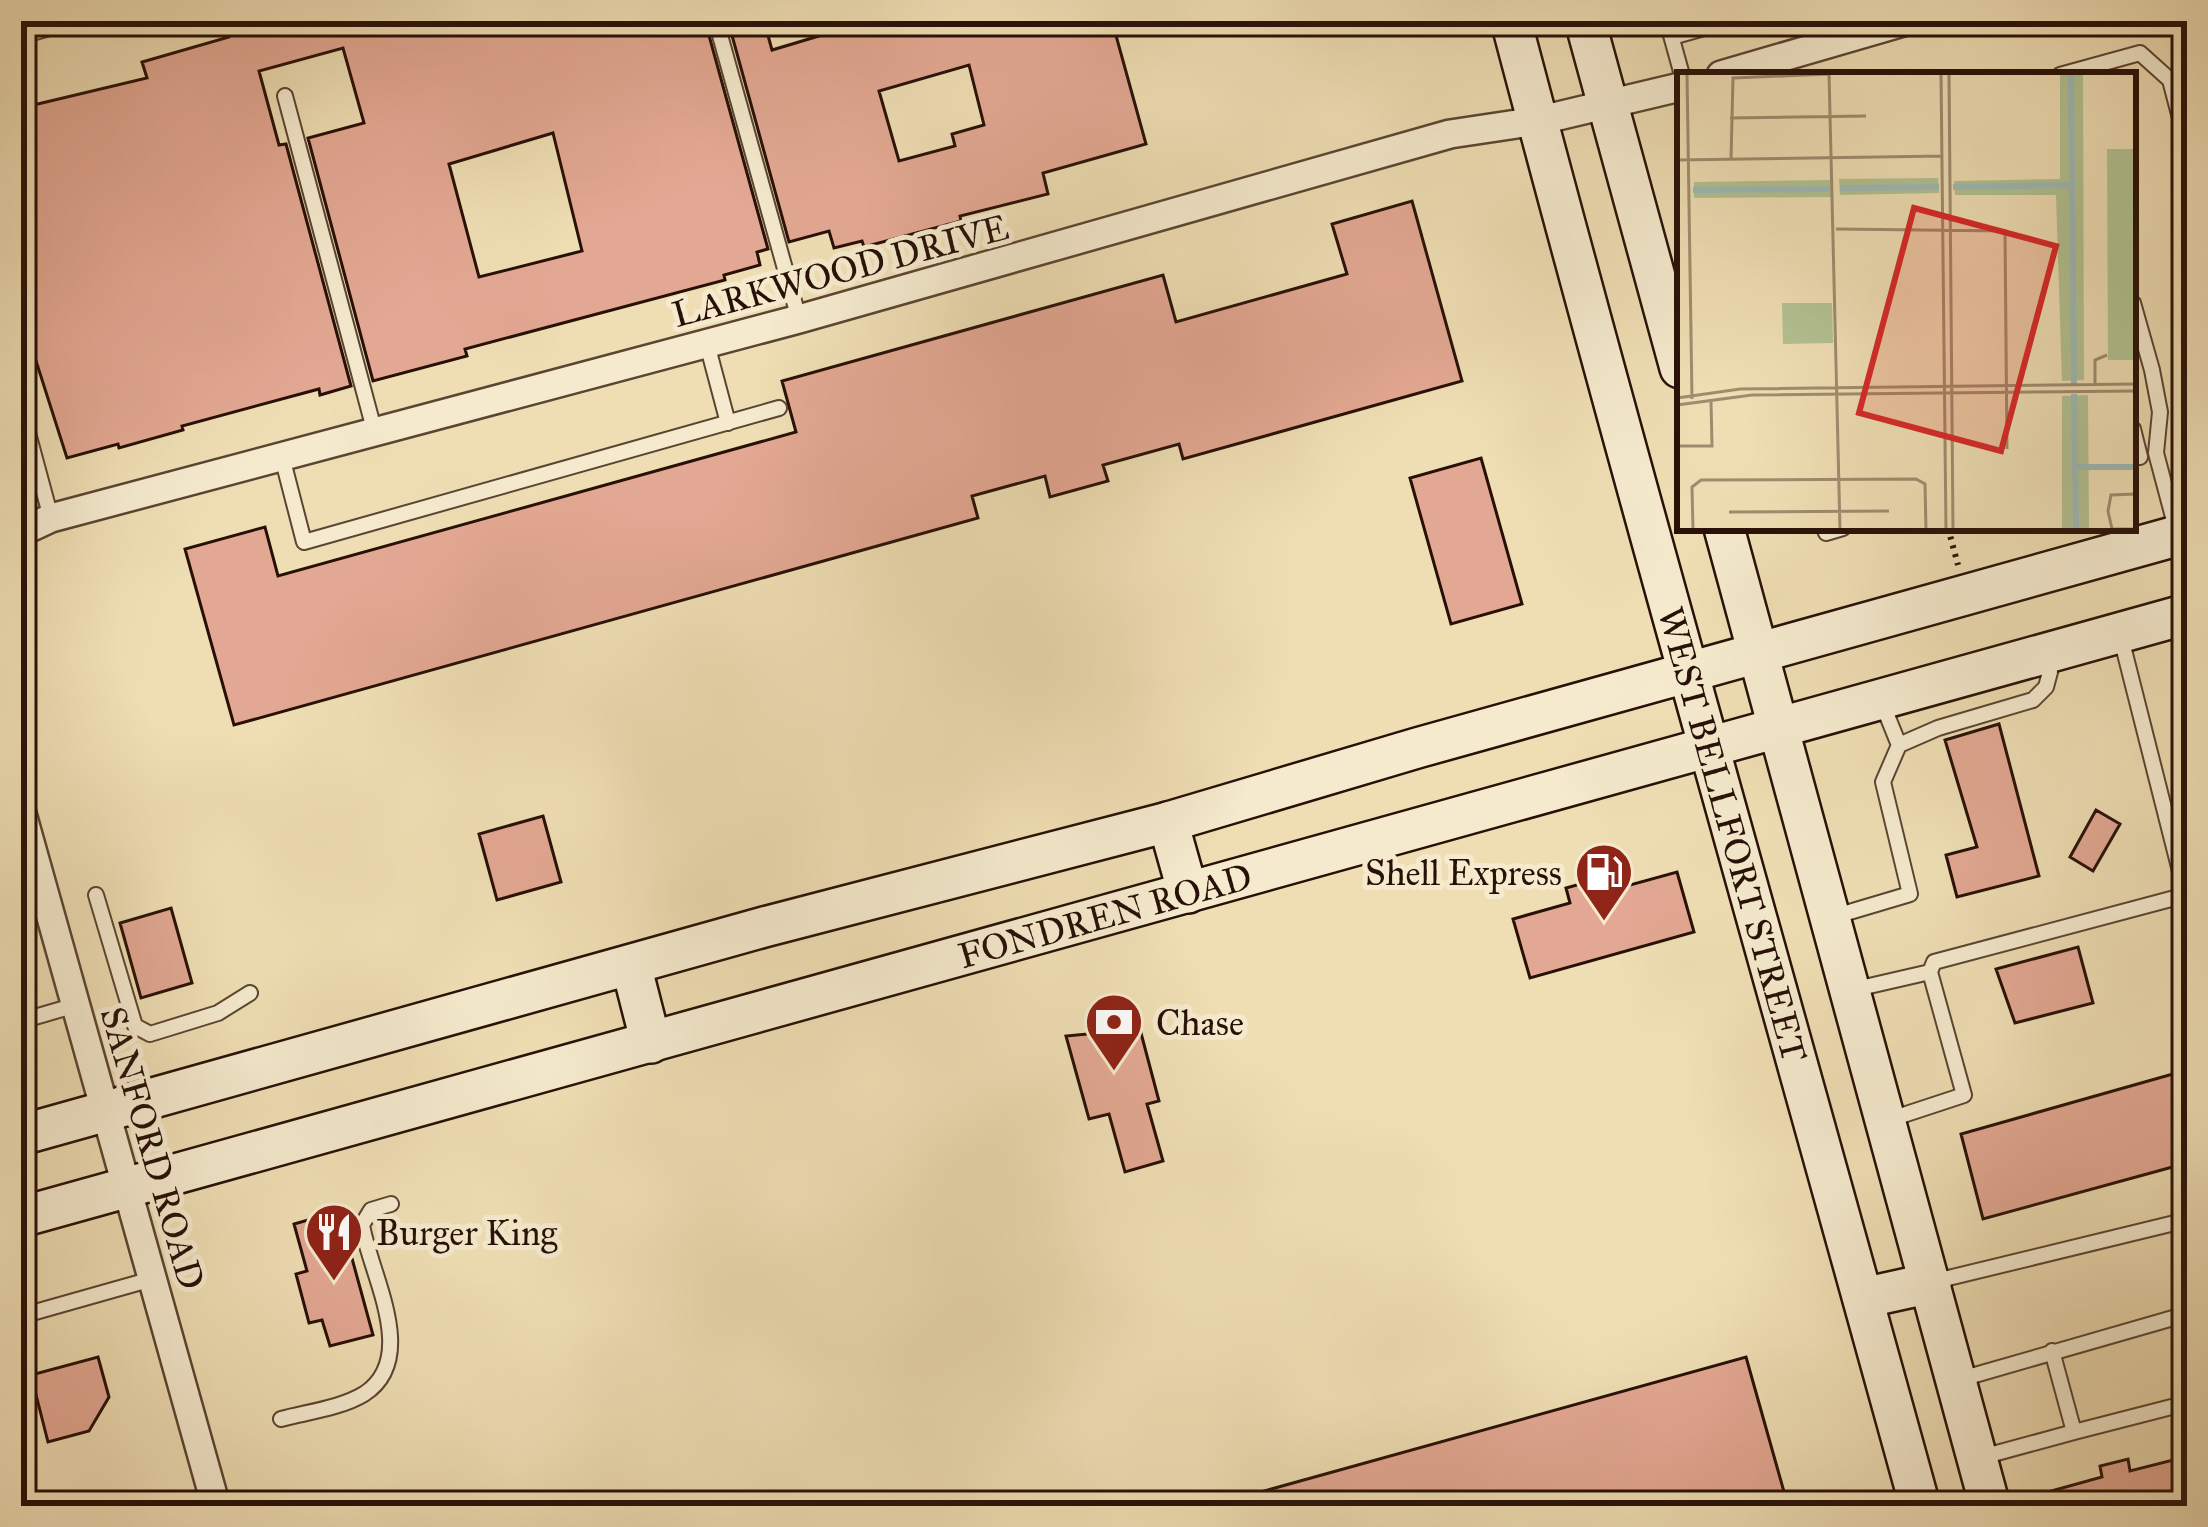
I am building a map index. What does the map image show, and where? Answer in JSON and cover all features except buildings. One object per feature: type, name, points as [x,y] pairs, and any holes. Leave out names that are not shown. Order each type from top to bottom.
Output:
[{"type":"main road","name":"WEST BELLFORT STREET","points":[[1511,21],[1604,376],[1711,745],[1920,1506]]},
{"type":"main road","points":[[1585,21],[1677,357]]},
{"type":"main road","name":"WEST BELLFORT STREET","points":[[1725,531],[1990,1506]]},
{"type":"main road","name":"FONDREN ROAD","points":[[21,1135],[631,964],[1168,822],[2182,534]]},
{"type":"main road","name":"FONDREN ROAD","points":[[21,1217],[2187,614]]},
{"type":"main road","points":[[1168,822],[1188,893]]},
{"type":"main road","points":[[631,964],[651,1042]]},
{"type":"main road","points":[[1863,1298],[1931,1283]]},
{"type":"street","points":[[1731,72],[1906,21]]},
{"type":"street","name":"LARKWOOD DRIVE","points":[[21,532],[51,518],[800,319],[1450,134],[1538,122],[1677,88]]},
{"type":"street","name":"SANFORD ROAD","points":[[21,810],[214,1501]]},
{"type":"lane","points":[[21,36],[74,21]]},
{"type":"lane","points":[[716,21],[800,319]]},
{"type":"lane","points":[[1667,21],[1681,72]]},
{"type":"lane","points":[[1672,38],[1729,21]]},
{"type":"lane","points":[[2072,72],[2140,53],[2170,80],[2187,145]]},
{"type":"lane","points":[[285,97],[375,433]]},
{"type":"lane","points":[[2136,315],[2160,412],[2143,456],[2182,534]]},
{"type":"lane","points":[[707,344],[728,423]]},
{"type":"lane","points":[[282,457],[304,542],[779,408]]},
{"type":"lane","points":[[22,410],[51,518]]},
{"type":"lane","points":[[1886,1120],[1964,1095],[1930,972],[1934,962],[2186,895],[2120,634]]},
{"type":"lane","points":[[1831,917],[1910,894],[1883,782],[1899,745],[1938,728],[2033,700],[2046,687],[2050,672],[2045,654]]},
{"type":"lane","points":[[1880,698],[1899,745]]},
{"type":"lane","points":[[96,895],[135,1026],[150,1034],[193,1023],[250,993]]},
{"type":"lane","points":[[1851,990],[1930,972]]},
{"type":"lane","points":[[21,1021],[76,1005]]},
{"type":"lane","points":[[281,1419],[360,1396],[388,1366],[392,1340],[362,1225],[371,1210],[391,1204]]},
{"type":"lane","points":[[1931,1283],[2187,1220]]},
{"type":"lane","points":[[21,1316],[152,1279]]},
{"type":"lane","points":[[1957,1381],[2187,1314]]},
{"type":"lane","points":[[2052,1351],[2074,1432]]},
{"type":"lane","points":[[1977,1458],[2187,1402]]},
{"type":"lane","points":[[175,1506],[214,1501]]},
{"type":"path","points":[[1949,531],[1958,566]]},
{"type":"place","name":"Shell Express","points":[[1604,923]]},
{"type":"place","name":"Chase","points":[[1114,1073]]},
{"type":"place","name":"Burger King","points":[[334,1283]]}]
